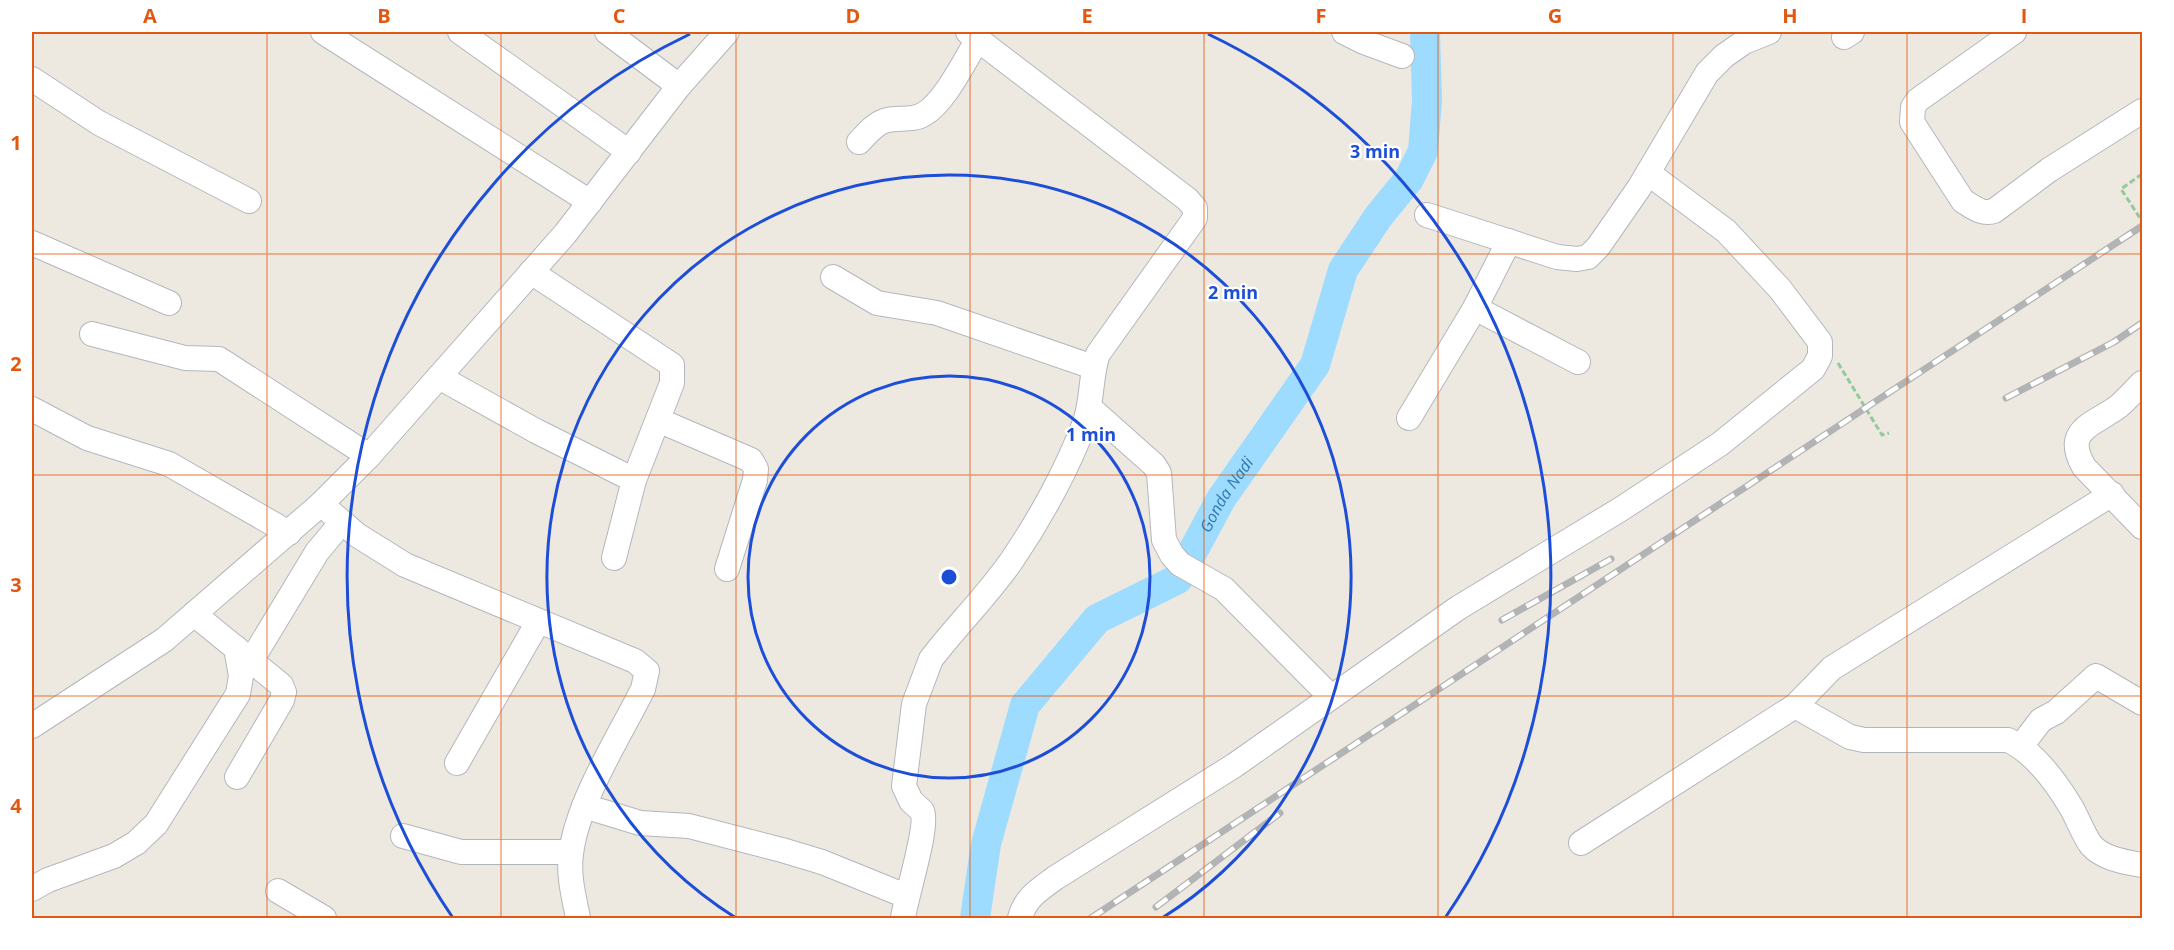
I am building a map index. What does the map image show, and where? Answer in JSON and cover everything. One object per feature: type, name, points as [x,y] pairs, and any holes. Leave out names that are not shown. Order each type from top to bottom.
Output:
[{"type":"street","points":[[323,32],[590,202]]},
{"type":"street","points":[[460,32],[629,152]]},
{"type":"street","points":[[607,32],[679,86]]},
{"type":"street","points":[[32,726],[164,640],[321,504],[369,456],[531,272],[590,202],[679,86],[727,32]]},
{"type":"street","points":[[1344,32],[1402,56]]},
{"type":"street","points":[[1427,215],[1557,257],[1577,260],[1588,256],[1598,248],[1648,173],[1707,73],[1724,56],[1744,42],[1768,32]]},
{"type":"street","points":[[2014,32],[1918,100],[1912,114],[1912,122],[1964,201],[1989,213],[1995,211],[2049,170],[2142,111]]},
{"type":"street","points":[[584,806],[640,823],[689,826],[822,862],[905,907],[925,816],[910,801],[904,786],[914,704],[923,677],[931,659],[1011,561],[1041,514],[1090,408],[1093,367],[1108,337],[1191,227],[1195,218],[1195,208],[1187,199],[973,35],[936,105],[916,118],[885,120],[875,126],[859,142]]},
{"type":"street","points":[[32,79],[99,123],[249,201]]},
{"type":"street","points":[[1020,918],[1023,906],[1029,897],[1055,878],[1235,765],[1458,608],[1621,509],[1720,444],[1813,369],[1818,363],[1820,342],[1780,289],[1726,231],[1648,173]]},
{"type":"street","points":[[1409,418],[1475,308],[1509,241]]},
{"type":"street","points":[[32,243],[168,303]]},
{"type":"street","points":[[531,272],[672,365],[672,383],[634,480],[614,558]]},
{"type":"street","points":[[833,277],[877,303],[937,314],[1093,367]]},
{"type":"street","points":[[1475,308],[1578,362]]},
{"type":"street","points":[[92,334],[184,358],[219,359],[369,456]]},
{"type":"street","points":[[439,376],[536,431],[634,480]]},
{"type":"street","points":[[2142,383],[2118,406],[2080,432],[2075,442],[2077,455],[2084,467],[2142,527]]},
{"type":"street","points":[[1090,408],[1154,465],[1159,473],[1164,540],[1187,568],[1224,589],[1331,697]]},
{"type":"street","points":[[32,409],[101,444],[170,464],[289,533]]},
{"type":"street","points":[[658,420],[751,460],[756,469],[755,480],[727,569]]},
{"type":"street","points":[[1581,843],[1795,706],[1832,668],[2112,494]]},
{"type":"street","points":[[321,504],[357,535],[405,565],[635,661],[647,670],[643,689],[584,806],[571,852],[570,871],[578,918]]},
{"type":"street","points":[[32,889],[48,880],[114,856],[136,843],[156,824],[223,722],[238,694],[244,654],[317,552],[342,522]]},
{"type":"street","points":[[194,614],[281,685],[284,692],[282,700],[237,777]]},
{"type":"street","points":[[457,763],[538,622]]},
{"type":"street","points":[[2021,746],[2041,720],[2056,712],[2096,676],[2142,703]]},
{"type":"street","points":[[1795,706],[1850,737],[1864,740],[1993,738],[2008,740],[2021,746],[2037,762],[2069,804],[2091,845],[2117,860],[2142,865]]},
{"type":"street","points":[[403,836],[461,852],[571,852]]},
{"type":"street","points":[[278,891],[324,918]]},
{"type":"path","points":[[2142,174],[2121,189],[2142,221]]},
{"type":"path","points":[[1821,348],[1833,357],[1851,382],[1882,435],[1889,433]]},
{"type":"waterway","name":"Gonda Nadi","points":[[975,918],[986,844],[1025,705],[1097,619],[1178,579],[1221,499],[1315,365],[1343,270],[1378,217],[1409,179],[1423,151],[1427,100],[1425,32]]},
{"type":"railway","points":[[1091,918],[2142,226]]},
{"type":"railway","points":[[2006,398],[2114,342],[2142,323]]},
{"type":"railway","points":[[1502,620],[1611,559]]},
{"type":"railway","points":[[1156,907],[1280,813]]}]
